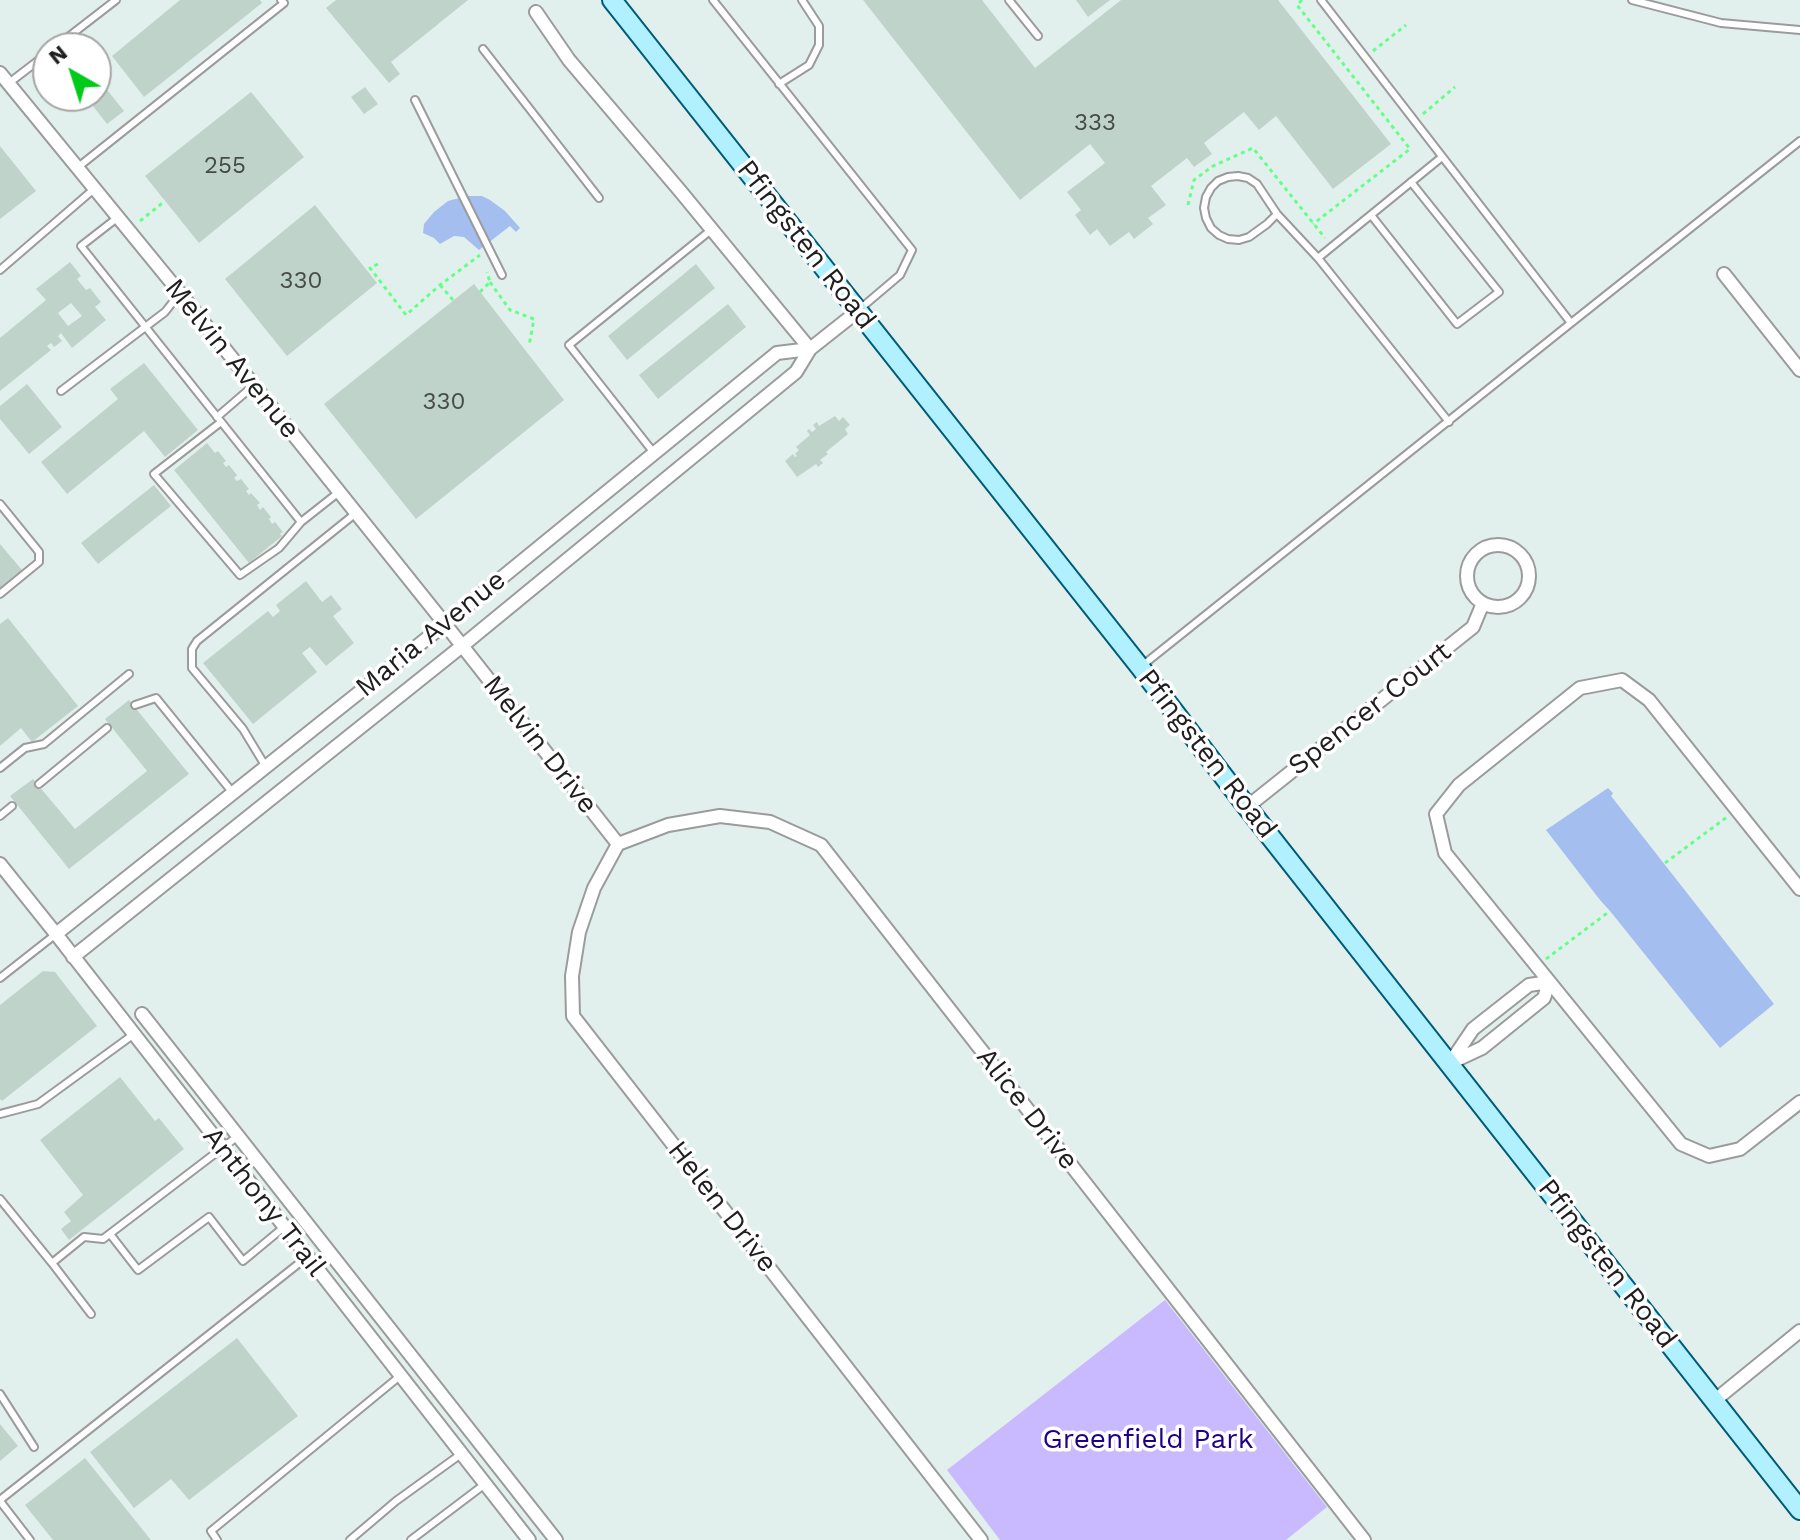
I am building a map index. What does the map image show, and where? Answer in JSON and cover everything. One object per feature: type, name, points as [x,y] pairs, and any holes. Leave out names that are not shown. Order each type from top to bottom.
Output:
[{"type":"main road","name":"Pfingsten Road","points":[[612,0],[1140,667],[1800,1510]]},
{"type":"street","points":[[536,12],[569,60],[810,349]]},
{"type":"street","name":"Melvin Avenue","points":[[4,78],[462,646]]},
{"type":"street","points":[[1724,274],[1800,370]]},
{"type":"street","name":"Maria Avenue","points":[[73,957],[462,646],[796,372],[810,349],[858,311]]},
{"type":"street","name":"Maria Avenue","points":[[56,934],[445,624],[777,353],[810,349]]},
{"type":"street","points":[[1496,545],[1514,549],[1528,565],[1528,586],[1514,603],[1493,607],[1483,603],[1470,589],[1468,570],[1472,560],[1478,553],[1496,545]]},
{"type":"street","name":"Spencer Court","points":[[1247,807],[1473,627],[1483,603]]},
{"type":"street","name":"Melvin Drive","points":[[462,646],[618,844]]},
{"type":"street","points":[[1800,889],[1649,700],[1622,680],[1580,688],[1459,785],[1436,814],[1445,853],[1681,1144],[1709,1156],[1740,1149],[1800,1102]]},
{"type":"street","name":"Alice Drive","points":[[618,844],[668,825],[720,816],[770,822],[821,845],[1364,1540]]},
{"type":"street","name":"Helen Drive","points":[[618,844],[594,888],[579,932],[572,976],[573,1016],[981,1540]]},
{"type":"street","name":"Anthony Trail","points":[[0,864],[529,1540]]},
{"type":"street","points":[[1450,1063],[1482,1048],[1544,998],[1549,982]]},
{"type":"street","points":[[1450,1063],[1473,1029],[1529,985],[1549,982]]},
{"type":"street","name":"Anthony Trail","points":[[142,1014],[556,1540]]},
{"type":"street","points":[[1714,1401],[1800,1331]]},
{"type":"lane","points":[[75,32],[116,0]]},
{"type":"lane","points":[[76,168],[284,3],[281,0]]},
{"type":"lane","points":[[713,0],[912,250],[900,275],[858,311]]},
{"type":"lane","points":[[779,84],[809,65],[819,45],[819,26],[802,0]]},
{"type":"lane","points":[[1009,0],[1038,36]]},
{"type":"lane","points":[[1321,0],[1571,323]]},
{"type":"lane","points":[[1632,0],[1721,23],[1800,30]]},
{"type":"lane","points":[[483,49],[599,198]]},
{"type":"lane","points":[[4,78],[32,62]]},
{"type":"lane","points":[[415,100],[502,275]]},
{"type":"lane","points":[[1140,667],[1800,141]]},
{"type":"lane","points":[[1318,258],[1442,157]]},
{"type":"lane","points":[[1277,214],[1249,237],[1239,240],[1228,239],[1211,228],[1204,208],[1206,197],[1218,181],[1238,176],[1257,184],[1277,214],[1318,258],[1449,422]]},
{"type":"lane","points":[[1371,215],[1457,324],[1499,292],[1411,182]]},
{"type":"lane","points":[[0,270],[94,189]]},
{"type":"lane","points":[[117,218],[81,246],[301,522]]},
{"type":"lane","points":[[654,453],[569,345],[712,229]]},
{"type":"lane","points":[[61,391],[146,328],[165,312],[180,293]]},
{"type":"lane","points":[[253,386],[154,474],[240,575],[279,548],[301,522],[339,492]]},
{"type":"lane","points":[[0,504],[39,552],[39,562],[0,594]]},
{"type":"lane","points":[[266,767],[243,729],[192,668],[192,649],[197,641],[356,513]]},
{"type":"lane","points":[[0,768],[25,748],[44,744],[129,674]]},
{"type":"lane","points":[[135,705],[156,698],[233,793]]},
{"type":"lane","points":[[39,784],[107,728]]},
{"type":"lane","points":[[0,816],[12,806]]},
{"type":"lane","points":[[0,978],[56,934]]},
{"type":"lane","points":[[0,1114],[38,1104],[134,1034]]},
{"type":"lane","points":[[52,1263],[84,1237],[103,1239],[238,1136]]},
{"type":"lane","points":[[0,1199],[91,1314]]},
{"type":"lane","points":[[110,1234],[138,1270],[209,1217],[243,1261],[284,1227]]},
{"type":"lane","points":[[30,1540],[0,1500],[307,1257]]},
{"type":"lane","points":[[217,1540],[211,1531],[400,1376]]},
{"type":"lane","points":[[0,1394],[34,1447]]},
{"type":"lane","points":[[350,1540],[396,1501],[461,1454]]},
{"type":"lane","points":[[411,1540],[485,1484]]},
{"type":"path","points":[[1302,0],[1297,5],[1410,149],[1313,224]]},
{"type":"path","points":[[1348,70],[1406,25]]},
{"type":"path","points":[[1398,134],[1455,87]]},
{"type":"path","points":[[128,231],[165,201]]},
{"type":"path","points":[[378,264],[370,268],[406,315],[481,254],[490,282],[510,310],[534,319],[529,346]]},
{"type":"path","points":[[480,292],[490,282]]},
{"type":"path","points":[[440,285],[453,300]]},
{"type":"path","points":[[1665,863],[1736,809]]},
{"type":"path","points":[[1537,967],[1610,911]]},
{"type":"shaded area","points":[[482,196],[490,200],[520,228],[516,232],[510,226],[479,250],[464,237],[454,236],[440,244],[423,233],[424,224],[434,212],[448,201]]},
{"type":"shaded area","points":[[1608,788],[1613,793],[1611,796],[1774,1004],[1720,1048],[1546,830]]},
{"type":"green space","name":"Greenfield Park","points":[[1165,1300],[1327,1507],[1286,1540],[1000,1540],[947,1470]]},
{"type":"building","points":[[180,0],[260,0],[262,3],[144,97],[112,56]]},
{"type":"building","points":[[336,0],[468,0],[391,62],[400,74],[389,83],[326,8]]},
{"type":"building","points":[[863,0],[982,0],[1035,68],[1121,0],[1278,0],[1391,144],[1333,189],[1276,116],[1259,130],[1244,112],[1204,143],[1212,154],[1194,167],[1187,158],[1151,186],[1166,205],[1148,218],[1153,224],[1134,239],[1129,232],[1110,246],[1097,229],[1090,235],[1075,215],[1081,210],[1067,192],[1105,163],[1090,144],[1020,200]]},
{"type":"building","points":[[1076,0],[1110,0],[1088,17]]},
{"type":"building","points":[[365,87],[378,104],[364,114],[351,97]]},
{"type":"building","points":[[251,92],[304,157],[199,243],[145,176]]},
{"type":"building","points":[[112,96],[124,111],[107,124],[98,112],[112,112]]},
{"type":"building","points":[[0,146],[36,191],[0,219]]},
{"type":"building","points":[[315,205],[377,283],[287,356],[225,279]]},
{"type":"building","points":[[70,262],[81,276],[77,279],[86,290],[90,288],[101,302],[95,307],[106,320],[72,348],[61,333],[58,336],[62,341],[54,347],[51,343],[47,346],[51,350],[0,391],[0,338],[46,300],[36,289]],"holes":[[[71,303],[82,316],[68,326],[58,313]]]},
{"type":"building","points":[[696,264],[715,288],[627,360],[608,336]]},
{"type":"building","points":[[474,284],[564,400],[416,519],[324,404]]},
{"type":"building","points":[[728,304],[746,327],[658,399],[639,375]]},
{"type":"building","points":[[144,363],[198,430],[165,457],[144,431],[67,494],[41,462],[118,399],[110,389]]},
{"type":"building","points":[[27,384],[62,427],[29,454],[0,419],[0,406]]},
{"type":"building","points":[[835,416],[839,421],[843,417],[850,425],[845,429],[848,434],[826,452],[828,454],[820,460],[823,463],[818,467],[816,464],[797,477],[785,461],[793,454],[797,456],[795,454],[799,450],[796,447],[810,435],[809,429],[812,432],[816,429],[813,425],[817,422],[819,426]]},
{"type":"building","points":[[207,443],[226,461],[223,463],[226,467],[229,465],[237,475],[234,478],[237,481],[241,479],[249,489],[246,491],[260,503],[257,505],[260,510],[263,507],[272,524],[275,522],[283,532],[249,563],[174,470]]},
{"type":"building","points":[[154,485],[171,506],[98,564],[81,543]]},
{"type":"building","points":[[0,544],[22,570],[0,588]]},
{"type":"building","points":[[306,581],[322,602],[331,595],[342,609],[333,616],[354,643],[326,666],[310,647],[302,653],[317,672],[253,724],[203,663],[268,611],[273,617],[280,611],[276,605]]},
{"type":"building","points":[[8,618],[78,706],[32,742],[21,728],[0,746],[0,624]]},
{"type":"building","points":[[129,700],[189,774],[69,869],[10,796],[33,779],[75,829],[147,771],[105,719]]},
{"type":"building","points":[[43,971],[55,972],[97,1026],[2,1101],[0,1005]]},
{"type":"building","points":[[120,1077],[155,1121],[159,1118],[184,1149],[69,1240],[61,1229],[71,1221],[64,1212],[83,1195],[40,1140]]},
{"type":"building","points":[[237,1338],[298,1416],[189,1500],[171,1479],[134,1508],[90,1452]]},
{"type":"building","points":[[0,1424],[18,1446],[0,1461]]},
{"type":"building","points":[[85,1458],[151,1540],[53,1540],[25,1505]]}]
